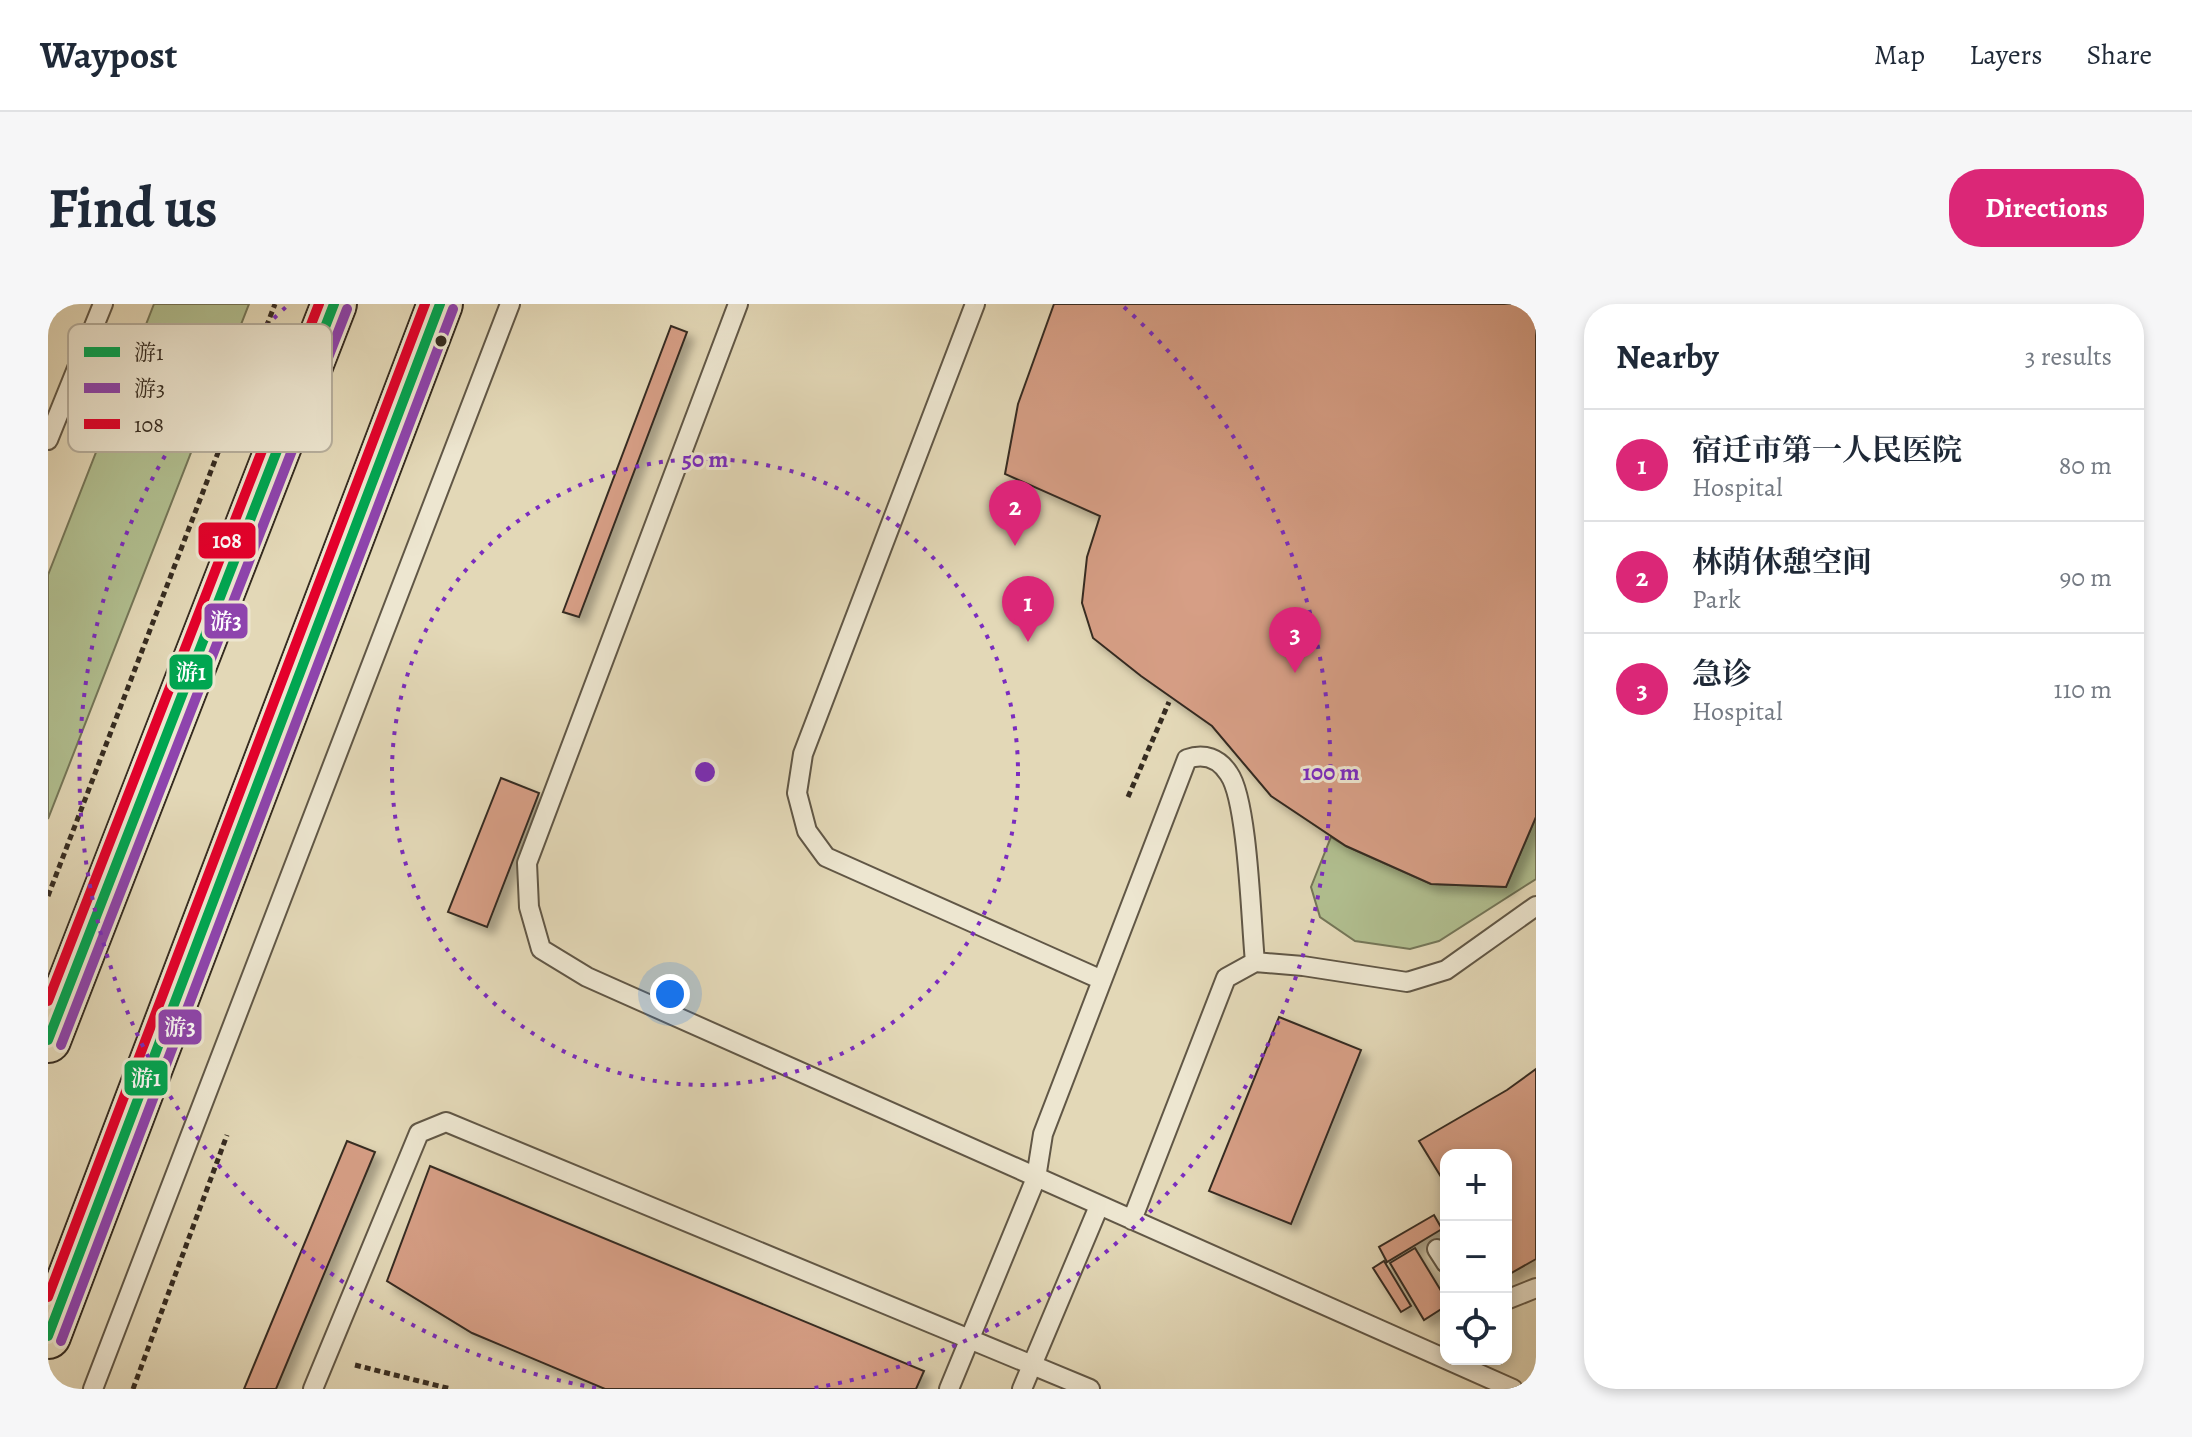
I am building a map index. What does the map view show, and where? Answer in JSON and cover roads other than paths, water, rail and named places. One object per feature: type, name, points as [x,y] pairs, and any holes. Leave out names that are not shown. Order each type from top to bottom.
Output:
[{"type":"main road","points":[[326,324],[334,304]]},
{"type":"main road","points":[[48,1336],[440,304]]},
{"type":"main road","points":[[48,1040],[276,452]]},
{"type":"lane","points":[[95,324],[103,304]]},
{"type":"lane","points":[[93,1389],[510,304]]},
{"type":"lane","points":[[738,304],[527,863],[529,907],[541,949],[587,977],[1513,1389]]},
{"type":"lane","points":[[975,304],[803,754],[797,793],[807,831],[826,857],[1102,980]]},
{"type":"lane","points":[[48,440],[68,391]]},
{"type":"lane","points":[[949,1389],[1036,1178],[1043,1134],[1187,759],[1199,755],[1212,759],[1229,773],[1240,799],[1255,962]]},
{"type":"lane","points":[[1132,1220],[1226,978],[1255,962],[1343,971],[1407,982],[1446,970],[1536,906]]},
{"type":"lane","points":[[313,1389],[419,1133],[446,1122],[1090,1389]]},
{"type":"lane","points":[[1022,1389],[1099,1206]]},
{"type":"lane","points":[[1512,1298],[1536,1288]]},
{"type":"place","name":"林荫休憩空间","points":[[1015,546]]},
{"type":"place","name":"宿迁市第一人民医院","points":[[1028,642]]},
{"type":"place","name":"急诊","points":[[1295,673]]}]
